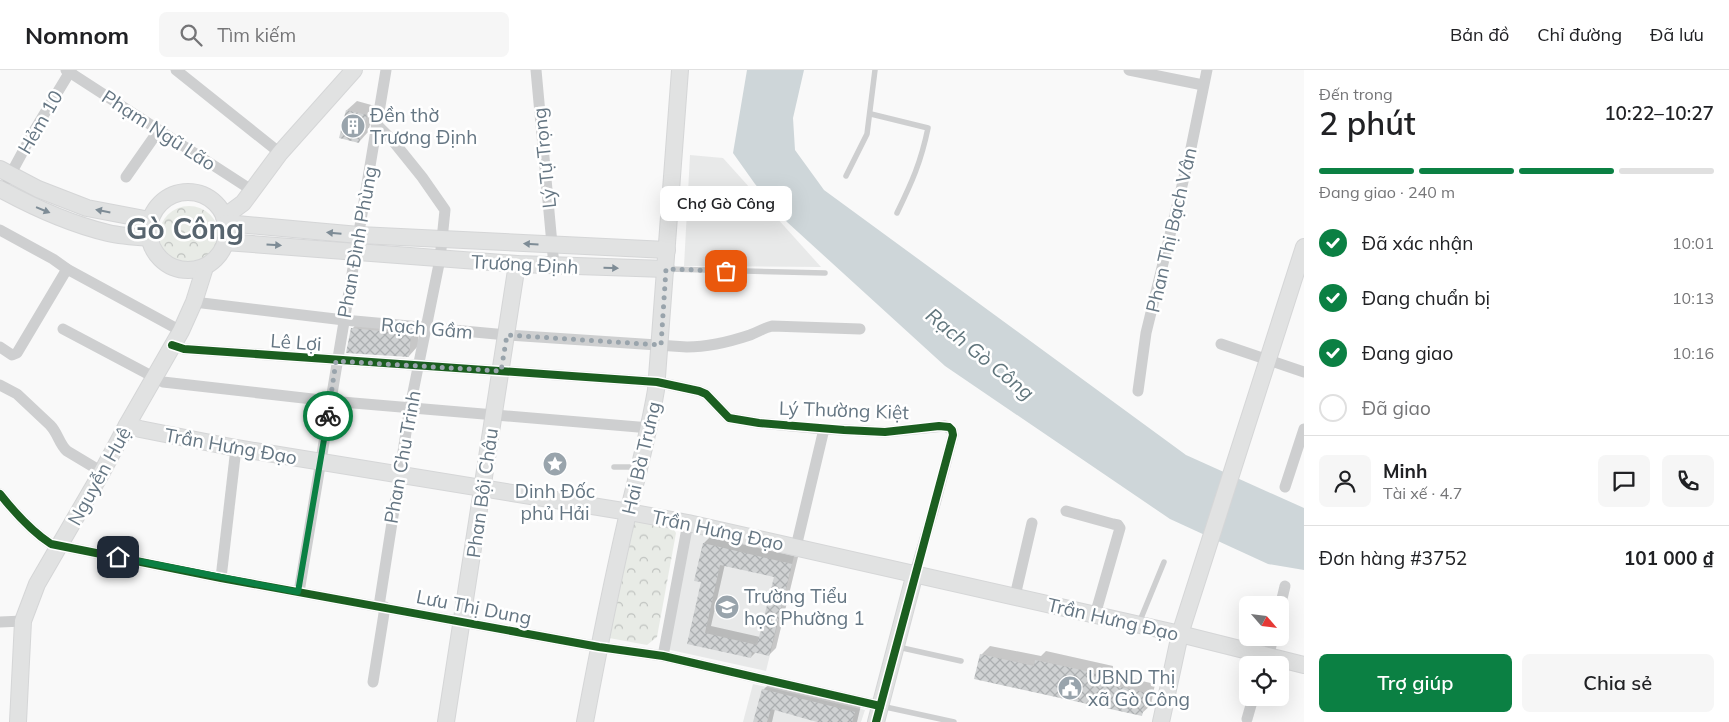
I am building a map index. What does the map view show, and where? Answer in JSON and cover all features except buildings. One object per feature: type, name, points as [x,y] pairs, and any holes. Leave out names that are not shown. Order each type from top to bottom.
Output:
[{"type":"street","points":[[176,70],[280,153]]},
{"type":"street","name":"Phan Đình Phùng","points":[[298,592],[386,70]]},
{"type":"street","name":"Lý Tự Trọng","points":[[536,70],[554,266]]},
{"type":"street","name":"Hai Bà Trưng","points":[[585,722],[599,647],[650,428],[658,382],[680,70]]},
{"type":"street","points":[[1129,70],[1203,85]]},
{"type":"street","name":"Phan Thị Bạch Vân","points":[[1138,391],[1146,333],[1190,153],[1207,70]]},
{"type":"street","name":"Phạm Ngũ Lão","points":[[69,71],[253,190]]},
{"type":"street","name":"Hẻm 10","points":[[1,189],[5,172],[34,131],[69,71]]},
{"type":"street","points":[[225,220],[243,203],[280,153],[350,71]]},
{"type":"street","name":"Phan Chu Trinh","points":[[373,682],[399,474],[425,328],[440,259],[445,210],[393,141],[376,124]]},
{"type":"street","points":[[126,178],[158,130]]},
{"type":"street","points":[[5,172],[38,189],[87,208],[150,220]]},
{"type":"street","points":[[1,189],[66,220],[108,233],[150,238]]},
{"type":"street","points":[[190,192],[214,201],[225,220],[225,242],[223,248],[216,259],[205,267],[193,270],[180,270],[168,265],[158,257],[151,246],[150,220],[156,208],[165,199],[177,194],[190,192]]},
{"type":"street","name":"Trương Định","points":[[225,220],[359,235],[667,250]]},
{"type":"street","points":[[0,230],[181,331]]},
{"type":"street","name":"Trương Định","points":[[225,242],[517,264],[666,269]]},
{"type":"street","points":[[1161,722],[1180,634],[1304,247]]},
{"type":"street","name":"Phan Bội Châu","points":[[446,722],[517,264]]},
{"type":"street","name":"Nguyễn Huệ","points":[[18,722],[23,621],[37,584],[181,331],[194,302],[205,267]]},
{"type":"street","points":[[0,347],[12,355],[18,353],[67,269]]},
{"type":"street","name":"Rạch Gầm","points":[[194,302],[425,328],[706,347],[751,335],[772,326],[860,329]]},
{"type":"street","points":[[63,329],[163,382],[330,400],[650,428]]},
{"type":"street","points":[[1221,344],[1304,372]]},
{"type":"street","name":"Lê Lợi","points":[[172,345],[184,349],[336,361],[658,382]]},
{"type":"street","name":"Lý Thường Kiệt","points":[[658,382],[699,390],[706,394],[729,418],[759,423],[885,432],[939,426],[945,426],[952,430],[953,435],[915,573]]},
{"type":"street","points":[[0,385],[17,394],[55,430],[63,448],[102,472]]},
{"type":"street","name":"Trần Hưng Đạo","points":[[127,425],[140,430],[236,448],[688,523],[1180,634],[1255,656]]},
{"type":"street","points":[[796,547],[824,429]]},
{"type":"street","points":[[1285,487],[1304,429]]},
{"type":"street","points":[[221,578],[236,448]]},
{"type":"street","name":"Lưu Thị Dung","points":[[0,494],[22,520],[51,544],[221,578],[599,647],[663,656],[880,706]]},
{"type":"street","points":[[1066,511],[1118,525],[1120,528],[1095,615]]},
{"type":"street","points":[[663,656],[688,523]]},
{"type":"street","points":[[1015,596],[1032,523]]},
{"type":"street","points":[[876,722],[915,573]]},
{"type":"street","points":[[1283,596],[1285,586]]},
{"type":"street","points":[[0,622],[23,621]]},
{"type":"street","name":"Trần Hưng Đạo","points":[[1289,663],[1304,665]]},
{"type":"street","points":[[1248,719],[1251,706]]},
{"type":"lane","points":[[846,176],[867,134],[875,70]]},
{"type":"lane","points":[[871,114],[928,128],[924,151],[915,176],[897,213]]},
{"type":"lane","name":"Trương Định","points":[[666,269],[825,273]]},
{"type":"lane","points":[[614,467],[640,467]]},
{"type":"lane","points":[[1138,625],[1164,562]]},
{"type":"lane","points":[[896,647],[961,661]]},
{"type":"lane","name":"Lưu Thị Dung","points":[[880,706],[954,722]]},
{"type":"shaded area","points":[[690,155],[723,158],[821,267],[684,266]]},
{"type":"shaded area","name":"Trường Tiểu học Phường 1","points":[[687,529],[795,552],[766,671],[666,649]]},
{"type":"shaded area","points":[[753,684],[865,710],[861,722],[743,722]]},
{"type":"green space","points":[[183,206],[195,206],[206,211],[214,219],[219,230],[217,248],[206,261],[195,266],[183,266],[172,261],[164,253],[159,242],[159,230],[164,219],[172,211]]},
{"type":"green space","points":[[635,517],[671,525],[676,533],[657,637],[647,645],[609,638]]},
{"type":"water","name":"Rạch Gò Công","points":[[747,70],[804,70],[793,118],[795,150],[824,190],[1186,455],[1304,508],[1304,570],[1268,564],[1170,519],[945,366],[787,222],[755,184],[733,153]]},
{"type":"cycle path","points":[[172,345],[184,349],[657,382],[699,391],[706,394],[729,418],[759,423],[885,432],[939,426],[949,427],[953,435],[876,722]]},
{"type":"cycle path","points":[[0,494],[24,521],[51,544],[221,578],[599,647],[663,656],[880,706]]},
{"type":"way so far","points":[[328,416],[336,361],[501,371],[507,335],[661,345],[666,269],[726,271]]},
{"type":"place","name":"Đền thờ Trương Định","points":[[353,126]]},
{"type":"place","name":"Chợ Gò Công","points":[[726,271]]},
{"type":"place","name":"Dinh Đốc phủ Hải","points":[[555,464]]},
{"type":"place","name":"Trường Tiểu học Phường 1","points":[[727,607]]},
{"type":"place","name":"UBND Thị xã Gò Công","points":[[1070,688]]},
{"type":"district","name":"Gò Công","points":[[185,229]]},
{"type":"route","points":[[118,557],[298,592],[328,416]]}]
